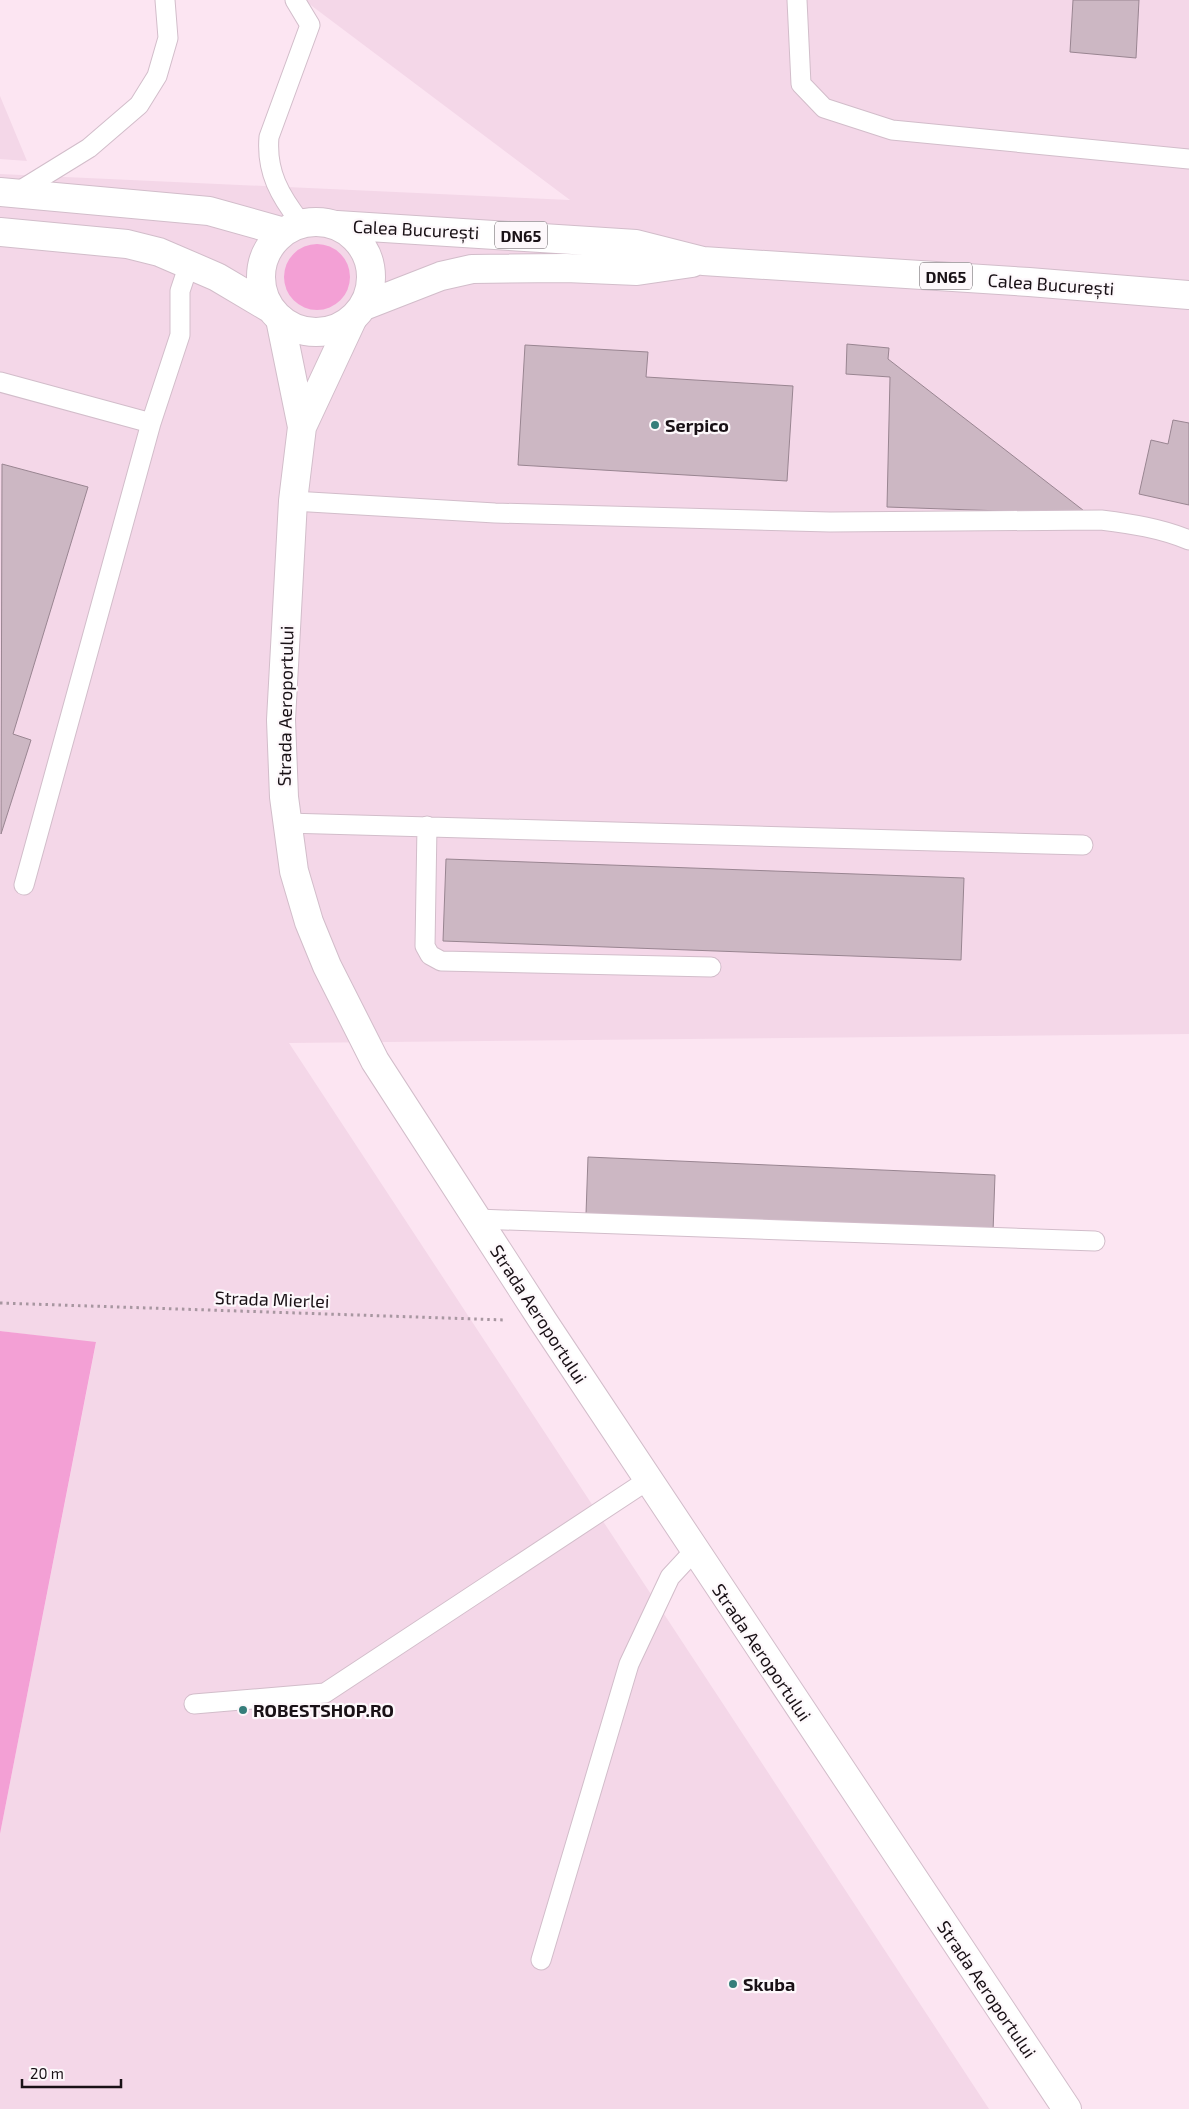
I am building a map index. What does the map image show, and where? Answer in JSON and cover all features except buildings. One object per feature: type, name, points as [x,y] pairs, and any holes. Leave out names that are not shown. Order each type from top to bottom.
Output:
[{"type":"main road","points":[[8,193],[209,211],[292,228]]},
{"type":"main road","name":"DN65","points":[[0,232],[128,244],[159,252],[217,277],[297,329],[316,333],[335,330],[358,313],[371,288],[372,268],[365,250],[353,235],[337,225],[319,221],[292,228]]},
{"type":"main road","name":"Calea București","points":[[337,225],[636,244],[703,261],[1029,282],[1189,295]]},
{"type":"main road","points":[[276,314],[263,293],[260,277],[272,244],[292,228]]},
{"type":"main road","name":"Calea București","points":[[358,313],[441,276],[472,269],[566,268],[637,272],[703,261]]},
{"type":"main road","name":"Strada Aeroportului","points":[[358,313],[302,427],[293,501],[281,720],[286,823],[294,871],[309,922],[348,1012],[375,1061],[543,1321],[1067,2109]]},
{"type":"main road","name":"Strada Aeroportului","points":[[276,314],[302,427]]},
{"type":"lane","points":[[8,193],[89,148],[139,105],[157,76],[168,38],[165,0]]},
{"type":"lane","points":[[292,228],[285,203],[275,184],[268,148],[269,137],[310,25],[295,0]]},
{"type":"lane","points":[[797,0],[801,84],[824,108],[892,130],[1189,159]]},
{"type":"lane","points":[[24,885],[151,423],[180,335],[180,291],[189,264]]},
{"type":"lane","points":[[0,382],[151,423]]},
{"type":"lane","points":[[293,501],[496,513],[830,522],[1101,520],[1168,531],[1189,540]]},
{"type":"lane","points":[[286,823],[1083,845]]},
{"type":"lane","points":[[427,826],[425,946],[430,955],[440,961],[711,967]]},
{"type":"lane","points":[[477,1219],[1095,1241]]},
{"type":"lane","points":[[194,1704],[325,1693],[648,1480]]},
{"type":"lane","points":[[541,1960],[629,1664],[670,1577],[695,1550]]},
{"type":"path","name":"Strada Mierlei","points":[[0,1303],[543,1321]]},
{"type":"shaded area","points":[[304,0],[1189,0],[1189,1034],[289,1043],[989,2109],[0,2109],[0,1834],[96,1343],[0,1331],[0,174],[570,200]]},
{"type":"shaded area","points":[[0,96],[27,161],[0,159]]},
{"type":"shaded area","points":[[310,244],[324,244],[336,249],[345,258],[350,270],[348,290],[341,301],[324,310],[310,310],[298,305],[289,296],[284,284],[284,270],[289,258],[298,249]]},
{"type":"shaded area","points":[[0,1331],[96,1342],[0,1834]]},
{"type":"place","name":"Serpico","points":[[655,425]]},
{"type":"place","name":"ROBESTSHOP.RO","points":[[243,1710]]},
{"type":"place","name":"Skuba","points":[[733,1984]]}]
